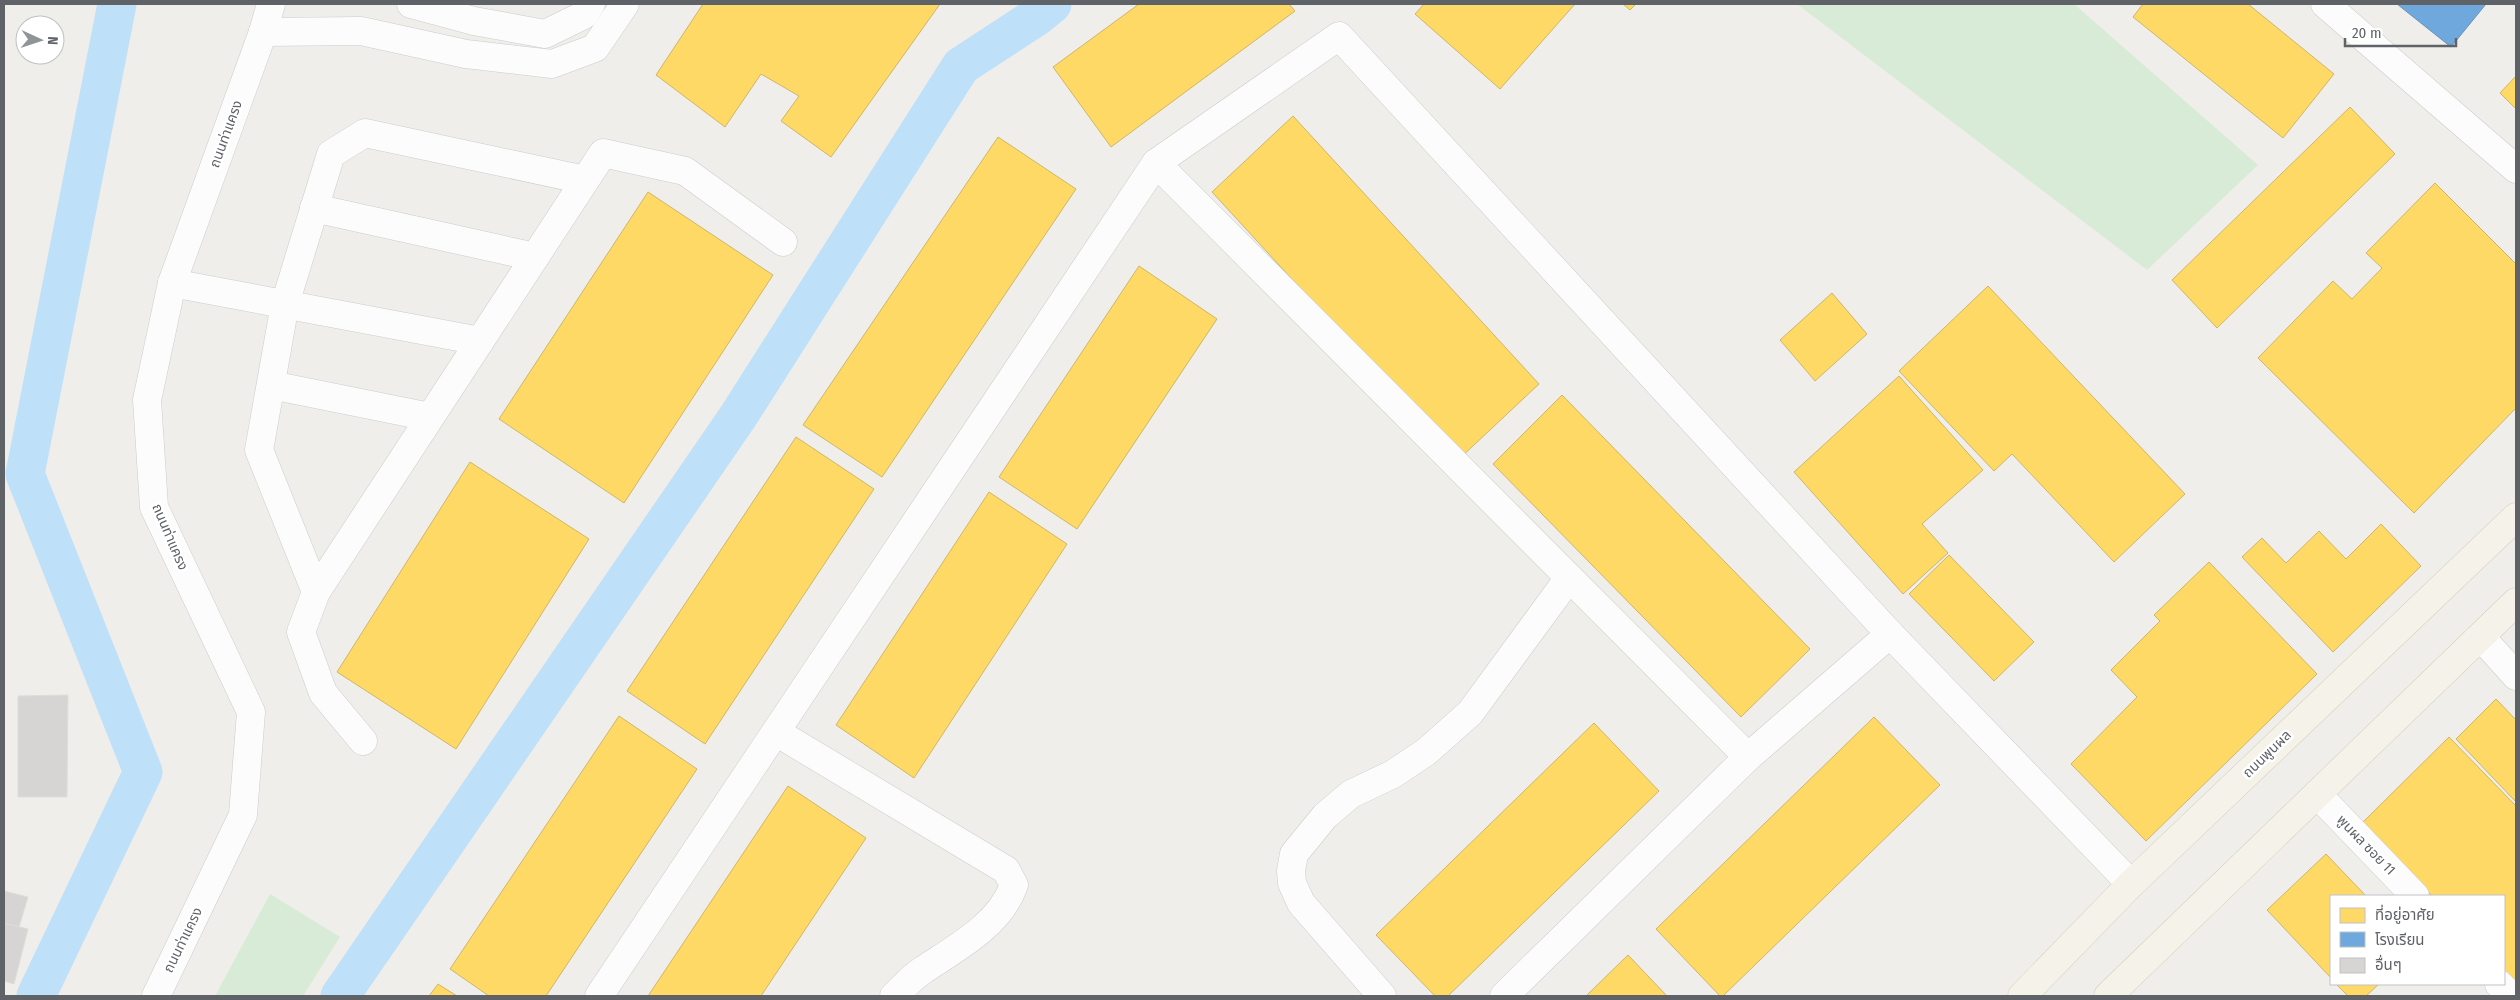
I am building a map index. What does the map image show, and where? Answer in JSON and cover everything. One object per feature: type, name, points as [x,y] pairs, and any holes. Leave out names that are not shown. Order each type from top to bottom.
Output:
[{"type":"main road","name":"ถนนพูนผล","points":[[2022,996],[2131,884],[2516,517]]},
{"type":"main road","points":[[2108,996],[2516,602]]},
{"type":"street","name":"ถนนท่าแครง","points":[[156,996],[243,815],[251,712],[154,507],[147,400],[172,283],[263,32],[271,4]]},
{"type":"street","points":[[411,4],[475,12],[545,34],[584,15],[591,4]]},
{"type":"street","points":[[263,32],[361,31],[466,54],[552,64],[595,48],[624,4]]},
{"type":"street","points":[[2325,4],[2516,169]]},
{"type":"street","points":[[466,54],[475,12]]},
{"type":"street","points":[[599,996],[1156,163],[1339,36],[1890,634],[2131,884]]},
{"type":"street","points":[[316,592],[259,450],[285,304],[331,154],[366,133],[585,180]]},
{"type":"street","points":[[363,741],[323,693],[301,632],[316,592],[603,153],[685,171],[783,242]]},
{"type":"street","points":[[1156,163],[1748,757]]},
{"type":"street","points":[[314,208],[536,257]]},
{"type":"street","points":[[172,283],[480,341]]},
{"type":"street","points":[[271,385],[430,417]]},
{"type":"street","points":[[1382,996],[1301,903],[1292,883],[1291,871],[1294,854],[1325,816],[1351,794],[1393,774],[1426,752],[1470,712],[1570,578]]},
{"type":"street","points":[[1504,996],[1748,757],[1890,634]]},
{"type":"street","points":[[2481,637],[2516,676]]},
{"type":"street","points":[[776,732],[1006,870],[1014,885],[1011,895],[988,924],[921,972],[894,996]]},
{"type":"street","name":"พูนผล ซอย 11","points":[[2317,794],[2414,895]]},
{"type":"street","points":[[2500,985],[2511,996]]},
{"type":"green space","points":[[1797,4],[2074,4],[2258,165],[2147,270]]},
{"type":"green space","points":[[270,894],[340,937],[303,996],[215,996]]},
{"type":"building: ที่อยู่อาศัย","points":[[703,4],[940,4],[831,157],[781,121],[799,96],[761,74],[725,127],[656,75]]},
{"type":"building: ที่อยู่อาศัย","points":[[1139,4],[1289,4],[1295,11],[1111,147],[1053,67]]},
{"type":"building: ที่อยู่อาศัย","points":[[1424,4],[1575,4],[1500,89],[1415,14]]},
{"type":"building: ที่อยู่อาศัย","points":[[1623,4],[1636,4],[1630,10]]},
{"type":"building: ที่อยู่อาศัย","points":[[2143,4],[2248,4],[2334,74],[2283,138],[2133,17]]},
{"type":"building: ที่อยู่อาศัย","points":[[2516,76],[2516,109],[2500,93]]},
{"type":"building: ที่อยู่อาศัย","points":[[2350,107],[2395,154],[2217,328],[2172,280]]},
{"type":"building: ที่อยู่อาศัย","points":[[1293,116],[1539,384],[1458,460],[1212,192]]},
{"type":"building: ที่อยู่อาศัย","points":[[998,137],[1076,189],[882,477],[803,425]]},
{"type":"building: ที่อยู่อาศัย","points":[[2435,183],[2516,264],[2516,408],[2414,513],[2258,358],[2333,281],[2352,299],[2382,268],[2366,253]]},
{"type":"building: ที่อยู่อาศัย","points":[[648,192],[773,275],[624,503],[499,419]]},
{"type":"building: ที่อยู่อาศัย","points":[[1139,266],[1217,319],[1077,529],[999,477]]},
{"type":"building: ที่อยู่อาศัย","points":[[1988,286],[2185,494],[2114,562],[2012,454],[1994,471],[1899,371]]},
{"type":"building: ที่อยู่อาศัย","points":[[1832,293],[1867,334],[1815,381],[1780,340]]},
{"type":"building: ที่อยู่อาศัย","points":[[1899,376],[1983,470],[1922,524],[1948,553],[1903,594],[1794,472]]},
{"type":"building: ที่อยู่อาศัย","points":[[1562,395],[1810,649],[1741,717],[1493,464]]},
{"type":"building: ที่อยู่อาศัย","points":[[796,437],[874,489],[705,744],[627,691]]},
{"type":"building: ที่อยู่อาศัย","points":[[470,462],[589,539],[456,749],[337,672]]},
{"type":"building: ที่อยู่อาศัย","points":[[989,492],[1067,544],[914,778],[836,725]]},
{"type":"building: ที่อยู่อาศัย","points":[[2381,524],[2421,566],[2333,652],[2242,557],[2262,538],[2286,563],[2319,531],[2346,559]]},
{"type":"building: ที่อยู่อาศัย","points":[[1949,555],[2034,642],[1994,681],[1909,594]]},
{"type":"building: ที่อยู่อาศัย","points":[[2209,562],[2317,674],[2146,841],[2071,764],[2137,697],[2111,670],[2160,621],[2154,615]]},
{"type":"building: ที่อยู่อาศัย","points":[[2496,699],[2516,720],[2516,802],[2456,739]]},
{"type":"building: ที่อยู่อาศัย","points":[[619,716],[697,769],[546,996],[489,996],[450,969]]},
{"type":"building: ที่อยู่อาศัย","points":[[1874,717],[1940,785],[1723,996],[1720,996],[1656,929]]},
{"type":"building: ที่อยู่อาศัย","points":[[1594,723],[1659,791],[1448,996],[1435,996],[1376,935]]},
{"type":"building: ที่อยู่อาศัย","points":[[2449,737],[2516,806],[2516,983],[2505,971],[2505,895],[2431,895],[2361,824]]},
{"type":"building: ที่อยู่อาศัย","points":[[788,786],[866,838],[761,996],[648,996]]},
{"type":"building: ที่อยู่อาศัย","points":[[2326,854],[2365,895],[2330,895],[2330,977],[2267,910]]},
{"type":"building: ที่อยู่อาศัย","points":[[1628,955],[1667,996],[1586,996]]},
{"type":"building: ที่อยู่อาศัย","points":[[438,984],[457,996],[429,996]]},
{"type":"building: ที่อยู่อาศัย","points":[[2337,985],[2378,985],[2366,996],[2348,996]]},
{"type":"building: โรงเรียน","points":[[2397,4],[2486,4],[2451,47]]},
{"type":"building: อื่นๆ","points":[[68,695],[67,797],[18,797],[18,696]]},
{"type":"building: อื่นๆ","points":[[4,891],[28,897],[19,927],[4,923]]},
{"type":"building: อื่นๆ","points":[[4,923],[28,929],[14,984],[4,981]]},
{"type":"waterway","points":[[36,996],[143,772],[25,474],[117,4]]},
{"type":"waterway","points":[[340,996],[739,415],[961,66],[1036,17],[1052,4]]}]
